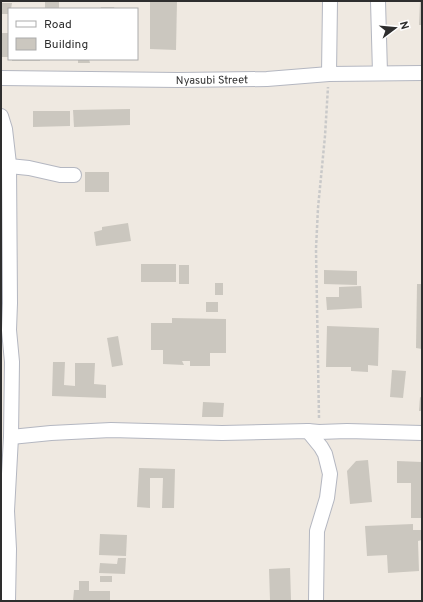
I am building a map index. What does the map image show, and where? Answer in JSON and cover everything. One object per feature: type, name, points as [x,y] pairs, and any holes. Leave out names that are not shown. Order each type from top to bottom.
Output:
[{"type":"street","points":[[329,74],[330,1]]},
{"type":"street","points":[[378,1],[380,73]]},
{"type":"street","name":"Nyasubi Street","points":[[1,78],[186,80],[267,79],[329,74],[422,73]]},
{"type":"street","points":[[1,116],[5,129],[9,166],[9,330],[12,362],[11,437],[5,547],[8,601]]},
{"type":"street","points":[[9,166],[29,168],[60,175],[74,175]]},
{"type":"street","points":[[11,437],[111,430],[222,433],[346,431],[422,432]]},
{"type":"street","points":[[313,432],[326,454],[330,474],[327,498],[317,531],[316,601]]},
{"type":"path","points":[[313,432],[316,249],[318,208],[328,106],[329,74]]},
{"type":"building","points":[[45,1],[59,1],[59,8],[45,8]]},
{"type":"building","points":[[150,1],[177,1],[176,50],[150,49]]},
{"type":"building","points":[[420,1],[422,1],[422,25],[419,25]]},
{"type":"building","points":[[1,3],[12,3],[11,8],[8,8],[8,14],[1,14]]},
{"type":"building","points":[[114,7],[114,8],[100,8]]},
{"type":"building","points":[[1,33],[8,33],[8,57],[1,57]]},
{"type":"building","points":[[12,60],[40,60],[40,61]]},
{"type":"building","points":[[78,60],[89,60],[90,63],[78,63]]},
{"type":"building","points":[[130,109],[130,125],[74,127],[73,110]]},
{"type":"building","points":[[33,111],[70,111],[70,126],[33,127]]},
{"type":"building","points":[[85,172],[109,172],[109,192],[85,192]]},
{"type":"building","points":[[128,223],[131,241],[96,246],[94,232],[102,230],[102,227]]},
{"type":"building","points":[[141,264],[176,264],[176,282],[141,282]]},
{"type":"building","points":[[179,265],[189,265],[189,284],[179,284]]},
{"type":"building","points":[[324,270],[357,271],[357,285],[324,284]]},
{"type":"building","points":[[215,283],[223,283],[223,295],[215,295]]},
{"type":"building","points":[[417,284],[422,284],[422,349],[416,348]]},
{"type":"building","points":[[361,286],[362,308],[327,310],[326,297],[339,297],[339,287]]},
{"type":"building","points":[[206,302],[218,302],[218,312],[206,312]]},
{"type":"building","points":[[172,318],[226,319],[226,353],[210,353],[210,366],[190,366],[190,361],[182,361],[184,365],[163,364],[163,350],[151,350],[151,323],[172,323]]},
{"type":"building","points":[[327,326],[379,328],[378,366],[368,365],[368,372],[351,371],[351,367],[326,367]]},
{"type":"building","points":[[118,336],[123,365],[112,367],[107,338]]},
{"type":"building","points":[[53,362],[65,362],[64,385],[75,386],[75,363],[95,363],[94,384],[106,385],[106,398],[52,396]]},
{"type":"building","points":[[392,370],[406,371],[403,398],[390,397]]},
{"type":"building","points":[[420,397],[422,398],[422,411],[419,411]]},
{"type":"building","points":[[203,402],[224,403],[223,417],[202,417]]},
{"type":"building","points":[[368,460],[372,502],[350,504],[347,471],[356,461]]},
{"type":"building","points":[[397,461],[422,462],[422,518],[411,518],[411,483],[397,483]]},
{"type":"building","points":[[139,468],[175,469],[174,508],[162,508],[163,478],[150,478],[150,508],[137,507]]},
{"type":"building","points":[[413,524],[413,530],[422,530],[422,540],[418,541],[419,571],[388,573],[387,555],[367,556],[365,526]]},
{"type":"building","points":[[100,534],[127,535],[126,556],[99,555]]},
{"type":"building","points":[[118,558],[126,558],[125,574],[99,573],[100,563],[117,564]]},
{"type":"building","points":[[290,568],[291,600],[270,601],[269,569]]},
{"type":"building","points":[[100,576],[112,576],[112,582],[100,582]]},
{"type":"building","points":[[79,581],[89,581],[89,591],[110,591],[110,601],[73,601],[74,590],[79,590]]}]
